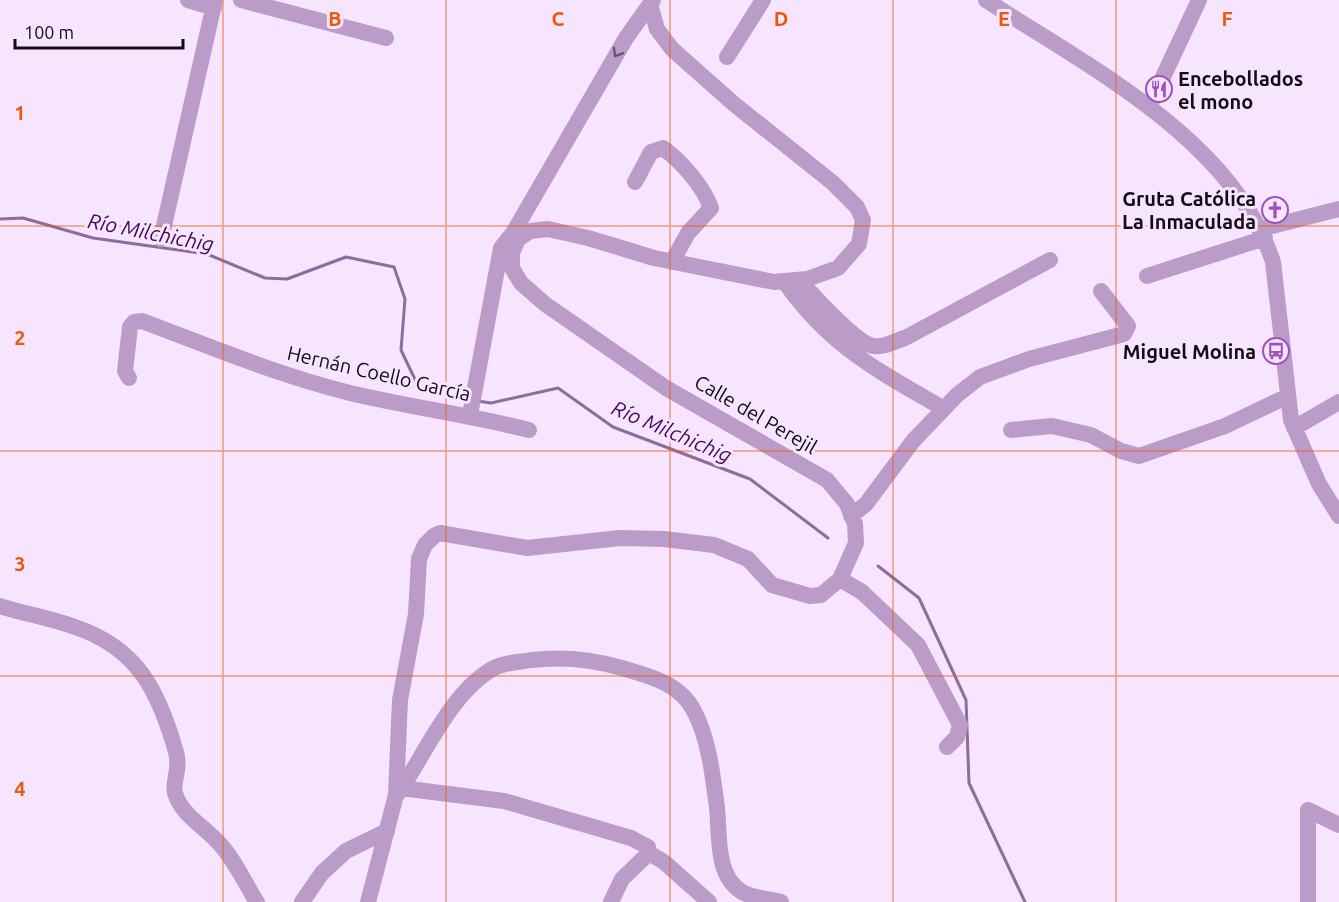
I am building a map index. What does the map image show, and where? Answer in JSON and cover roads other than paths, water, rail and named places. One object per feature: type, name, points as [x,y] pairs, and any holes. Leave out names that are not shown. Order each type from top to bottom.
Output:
[{"type":"street","points":[[161,239],[214,4],[188,0]]},
{"type":"street","points":[[240,0],[386,38]]},
{"type":"street","points":[[727,57],[763,0]]},
{"type":"street","points":[[986,0],[1149,107],[1185,135],[1240,198],[1263,233],[1277,286],[1288,396],[1294,428],[1319,484],[1339,516]]},
{"type":"street","points":[[1149,107],[1199,0]]},
{"type":"street","points":[[515,236],[548,229],[672,262],[774,282],[838,268],[853,254],[862,234],[863,220],[857,207],[832,183],[734,104],[672,49],[657,29],[651,2]]},
{"type":"street","name":"Hernán Coello García","points":[[471,411],[473,388],[501,248],[515,236],[626,38],[651,2]]},
{"type":"street","points":[[635,182],[651,152],[663,148],[674,156],[707,198],[711,208],[688,233],[672,262]]},
{"type":"street","points":[[1147,276],[1263,233],[1339,209]]},
{"type":"street","name":"Calle del Perejil","points":[[515,236],[512,268],[521,283],[545,304],[666,387],[827,480],[839,492],[852,516],[856,543],[840,579]]},
{"type":"street","points":[[791,280],[870,346],[880,346],[905,338],[1050,260]]},
{"type":"street","points":[[791,280],[814,322],[854,356],[944,409]]},
{"type":"street","points":[[852,516],[866,504],[912,441],[980,377],[1029,359],[1124,334],[1128,326],[1101,291]]},
{"type":"street","name":"Hernán Coello García","points":[[127,375],[130,327],[134,322],[142,321],[266,369],[351,393],[471,411],[530,430]]},
{"type":"street","points":[[1011,430],[1052,426],[1091,435],[1121,451],[1139,456],[1226,426],[1288,396]]},
{"type":"street","points":[[1294,428],[1339,402]]},
{"type":"street","points":[[368,902],[399,792],[400,700],[416,614],[418,559],[425,545],[437,534],[527,548],[620,538],[664,539],[714,545],[733,552],[748,559],[772,585],[799,594],[821,595],[840,579],[862,592],[918,645],[960,725],[957,737],[947,747]]},
{"type":"street","points":[[0,606],[96,635],[128,656],[140,668],[163,713],[176,753],[178,774],[175,793],[186,812],[217,841],[256,902]]},
{"type":"street","points":[[399,792],[469,687],[497,666],[555,657],[585,658],[649,676],[666,683],[680,693],[697,717],[710,767],[720,856],[728,877],[750,899],[782,902]]},
{"type":"street","points":[[399,792],[504,801],[631,838],[644,843],[649,853],[664,862],[709,902]]},
{"type":"street","points":[[1308,902],[1308,810],[1339,825]]},
{"type":"street","points":[[302,902],[322,873],[346,851],[387,831]]},
{"type":"street","points":[[611,902],[624,877],[649,853]]},
{"type":"waterway","name":"Río Milchichig","points":[[0,219],[23,218],[93,238],[207,254],[265,278],[287,279],[346,257],[394,267],[405,299],[401,350],[419,388],[468,399]]},
{"type":"waterway","name":"Río Milchichig","points":[[478,401],[491,403],[558,388],[613,427],[750,479],[828,538]]},
{"type":"waterway","points":[[878,566],[919,598],[966,700],[969,783],[1025,902]]},
{"type":"place","name":"Encebollados el mono","points":[[1159,89]]},
{"type":"place","name":"Gruta Católica La Inmaculada","points":[[1275,210]]},
{"type":"place","name":"Miguel Molina","points":[[1276,351]]}]
